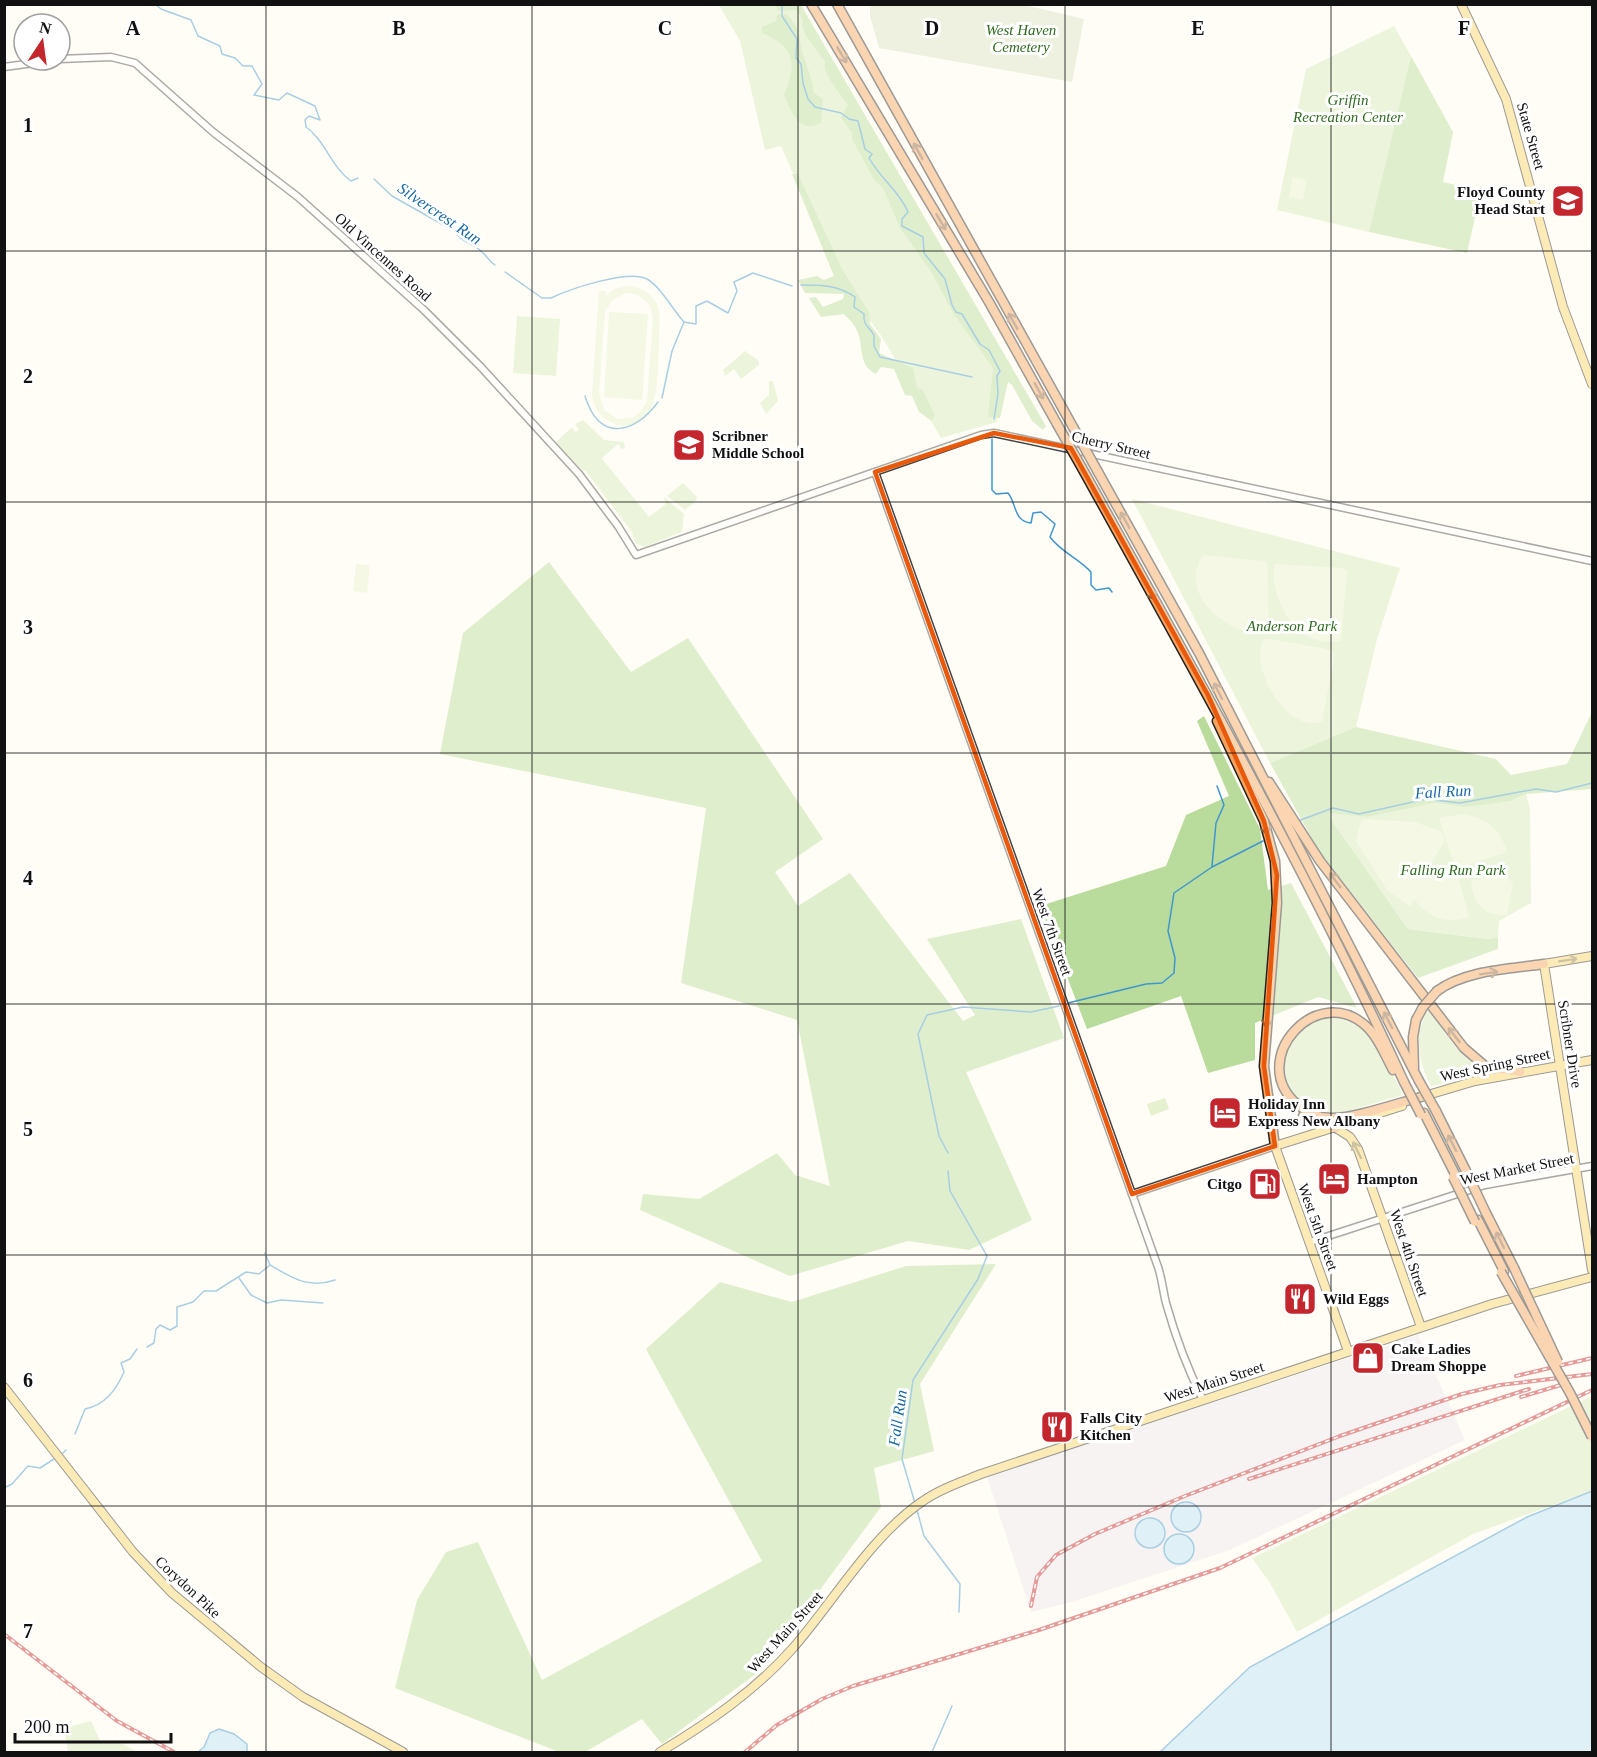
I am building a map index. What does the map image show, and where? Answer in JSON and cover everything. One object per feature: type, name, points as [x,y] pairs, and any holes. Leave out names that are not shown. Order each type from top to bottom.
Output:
[{"type":"highway","points":[[811,4],[989,302],[1208,695],[1374,1016],[1502,1272],[1593,1435]]},
{"type":"highway","points":[[837,4],[1199,653],[1244,744],[1436,1111],[1593,1435]]},
{"type":"highway","points":[[1208,695],[1221,732],[1264,821],[1275,861],[1277,903],[1264,1066],[1275,1146]]},
{"type":"highway","points":[[1244,744],[1320,861],[1464,1048],[1485,1066],[1520,1072]]},
{"type":"highway","points":[[1277,807],[1299,861],[1406,1082]]},
{"type":"highway","points":[[1417,1075],[1413,1037],[1416,1020],[1426,1002],[1437,991],[1472,975],[1544,964]]},
{"type":"highway","points":[[1336,1128],[1301,1114],[1290,1098],[1281,1076],[1283,1047],[1298,1026],[1322,1014],[1343,1015],[1362,1023],[1373,1034],[1396,1076],[1406,1082]]},
{"type":"highway","points":[[1290,1098],[1312,1114],[1331,1118],[1420,1097]]},
{"type":"highway","points":[[1502,1272],[1593,1435]]},
{"type":"main road","name":"State Street","points":[[1461,4],[1506,99],[1563,307],[1593,384]]},
{"type":"main road","points":[[1544,964],[1593,956]]},
{"type":"main road","name":"Scribner Drive","points":[[1544,964],[1593,1270]]},
{"type":"main road","name":"West Spring Street","points":[[1275,1146],[1336,1128],[1464,1083],[1593,1060]]},
{"type":"main road","name":"West 4th Street","points":[[1336,1128],[1347,1134],[1356,1146],[1421,1327]]},
{"type":"main road","name":"West 5th Street","points":[[1275,1146],[1348,1351]]},
{"type":"main road","name":"West Main Street","points":[[660,1752],[723,1712],[774,1668],[903,1516],[933,1494],[981,1474],[1421,1327],[1492,1304],[1593,1278]]},
{"type":"main road","name":"Corydon Pike","points":[[4,1386],[133,1552],[172,1593],[261,1667],[303,1697],[403,1752]]},
{"type":"street","name":"Old Vincennes Road","points":[[72,59],[111,57],[135,63],[213,132],[298,197],[425,311],[480,366],[579,474],[618,526],[636,555]]},
{"type":"street","name":"Cherry Street","points":[[636,555],[981,435],[1002,433],[1593,561]]},
{"type":"street","name":"West 7th Street","points":[[875,472],[1165,1287],[1166,1302],[1203,1400]]},
{"type":"street","name":"West Spring Street","points":[[1132,1194],[1275,1146]]},
{"type":"street","name":"West Market Street","points":[[1310,1242],[1501,1181],[1593,1166]]},
{"type":"highlighted area","points":[[994,433],[1071,448],[1208,695],[1264,821],[1277,875],[1264,1066],[1275,1146],[1132,1194],[875,472]]},
{"type":"shaded area","points":[[1418,1335],[1465,1440],[1230,1550],[1072,1602],[1031,1612],[987,1477]]},
{"type":"green space","name":"West Haven Cemetery","points":[[1020,4],[1084,19],[1072,82],[879,48],[870,16],[870,5]]},
{"type":"green space","points":[[719,5],[797,5],[1004,362],[997,422],[941,438],[882,337],[839,278],[781,146],[765,150],[740,41]]},
{"type":"green space","points":[[775,5],[801,5],[1046,426],[1043,430],[1032,421],[1012,385],[1008,382],[1000,418],[988,417],[993,368],[953,313],[932,273],[900,228],[883,188],[875,181],[852,139],[852,133],[841,118],[848,105],[829,78],[825,62],[806,36],[803,21],[797,10],[778,11]]},
{"type":"green space","points":[[777,14],[787,14],[798,31],[814,93],[823,99],[821,123],[813,126],[807,126],[797,120],[784,95],[792,65],[787,50],[773,38],[762,33],[762,27],[776,21]]},
{"type":"green space","name":"Griffin Recreation Center","points":[[1394,26],[1411,56],[1369,232],[1277,210],[1306,69]]},
{"type":"green space","points":[[1411,56],[1453,132],[1443,182],[1481,191],[1467,253],[1369,232]]},
{"type":"green space","points":[[792,174],[798,174],[842,269],[869,312],[870,324],[881,339],[879,353],[913,368],[917,388],[923,390],[935,416],[932,421],[919,412],[912,396],[905,395],[894,369],[881,367],[876,374],[866,366],[857,330],[844,314],[821,317],[809,298],[816,297],[823,307],[843,299],[844,294],[805,293],[798,280],[817,276],[824,280],[834,276]]},
{"type":"green space","points":[[1293,177],[1307,180],[1303,200],[1289,197]]},
{"type":"green space","points":[[629,286],[646,292],[657,305],[660,318],[655,398],[646,417],[628,426],[608,421],[600,414],[594,404],[592,393],[599,291],[605,291],[606,296],[614,289]],"holes":[[[626,293],[644,299],[653,317],[647,401],[634,417],[617,419],[604,410],[599,393],[605,312],[612,300]]]},
{"type":"green space","points":[[609,312],[648,314],[642,400],[604,397]]},
{"type":"green space","points":[[517,316],[560,319],[556,376],[513,373]]},
{"type":"green space","points":[[745,351],[759,361],[759,365],[741,379],[734,369],[725,376],[723,370]]},
{"type":"green space","points":[[769,381],[773,381],[778,401],[766,414],[760,403],[769,395]]},
{"type":"green space","points":[[583,420],[604,440],[624,442],[625,448],[622,449],[618,444],[602,458],[649,517],[666,504],[664,497],[684,514],[682,532],[644,547],[635,543],[632,532],[585,470],[583,471],[555,443],[572,427],[575,432],[579,430],[575,424]]},
{"type":"green space","points":[[683,483],[697,497],[695,502],[685,510],[667,496]]},
{"type":"green space","name":"Anderson Park","points":[[1132,499],[1400,568],[1377,639],[1356,727],[1270,763]]},
{"type":"green space","points":[[1203,555],[1264,561],[1267,564],[1269,633],[1254,633],[1239,629],[1212,611],[1202,599],[1197,585],[1197,570]]},
{"type":"green space","points":[[549,562],[631,672],[688,638],[823,839],[775,872],[798,906],[850,873],[963,1021],[975,1015],[927,939],[1021,919],[1064,1038],[966,1072],[1032,1220],[969,1250],[908,1241],[790,1276],[640,1210],[643,1194],[699,1199],[777,1153],[795,1175],[830,1186],[797,1020],[681,983],[706,808],[440,754],[463,633]]},
{"type":"green space","points":[[356,564],[370,565],[367,593],[353,591]]},
{"type":"green space","points":[[1275,564],[1343,568],[1347,572],[1341,641],[1326,642],[1312,638],[1290,619],[1276,592]]},
{"type":"green space","points":[[1264,638],[1332,650],[1335,655],[1322,721],[1310,723],[1297,719],[1285,710],[1275,697],[1266,682],[1261,666],[1260,651]]},
{"type":"green space","points":[[1592,712],[1592,789],[1526,794],[1511,801],[1464,807],[1435,803],[1368,817],[1330,813],[1330,818],[1408,929],[1488,939],[1498,937],[1498,949],[1418,978],[1320,853],[1270,763],[1356,727],[1496,759],[1511,775],[1567,764]]},
{"type":"green space","points":[[1204,716],[1260,829],[1268,890],[1291,883],[1357,1008],[1318,997],[1255,1023],[1255,1060],[1208,1073],[1181,996],[1087,1029],[1040,906],[1166,866],[1186,815],[1229,796],[1197,721]]},
{"type":"green space","name":"Falling Run Park","points":[[1526,794],[1530,809],[1531,903],[1499,921],[1498,937],[1488,939],[1408,929],[1330,818],[1330,812],[1368,817],[1435,803],[1464,807],[1511,801]]},
{"type":"green space","points":[[1462,814],[1478,818],[1491,825],[1501,837],[1507,852],[1462,867],[1454,863],[1439,818]]},
{"type":"green space","points":[[1364,819],[1415,822],[1442,832],[1445,840],[1422,880],[1449,871],[1458,876],[1469,917],[1453,920],[1439,918],[1425,911],[1414,899],[1410,907],[1387,890],[1356,841],[1360,824]]},
{"type":"green space","points":[[1505,876],[1513,883],[1507,915],[1492,914],[1486,911],[1474,896],[1471,881]]},
{"type":"green space","points":[[1428,1009],[1463,1055],[1492,1074],[1431,1086],[1420,1058],[1419,1048],[1420,1029]]},
{"type":"green space","points":[[1327,1016],[1344,1020],[1367,1034],[1383,1055],[1403,1095],[1334,1115],[1313,1110],[1298,1099],[1288,1085],[1284,1069],[1286,1052],[1294,1037],[1307,1024]]},
{"type":"green space","points":[[1165,1098],[1169,1109],[1151,1116],[1147,1104]]},
{"type":"green space","points":[[996,1264],[920,1384],[934,1451],[874,1468],[881,1507],[761,1670],[662,1744],[642,1719],[585,1752],[559,1752],[395,1688],[417,1600],[446,1552],[478,1542],[542,1680],[762,1561],[646,1349],[720,1282],[792,1302],[906,1266]]},
{"type":"green space","points":[[1592,1396],[1592,1491],[1473,1534],[1297,1632],[1270,1583],[1252,1558]]},
{"type":"green space","points":[[91,1721],[101,1743],[115,1740],[138,1752],[68,1752],[64,1728]]},
{"type":"water","points":[[1592,1491],[1592,1752],[1160,1752],[1250,1667],[1527,1517]]},
{"type":"water","points":[[1186,1502],[1192,1503],[1200,1511],[1200,1523],[1192,1531],[1186,1532],[1180,1531],[1172,1523],[1171,1517],[1172,1511],[1180,1503]]},
{"type":"water","points":[[1150,1518],[1156,1519],[1164,1527],[1164,1539],[1156,1547],[1150,1548],[1144,1547],[1136,1539],[1135,1533],[1136,1527],[1144,1519]]},
{"type":"water","points":[[1179,1534],[1185,1535],[1193,1543],[1193,1555],[1185,1563],[1179,1564],[1173,1563],[1165,1555],[1164,1549],[1165,1543],[1173,1535]]},
{"type":"water","points":[[219,1729],[234,1734],[247,1744],[247,1752],[198,1752],[204,1747],[210,1733]]},
{"type":"waterway","name":"Silvercrest Run","points":[[155,4],[161,9],[191,20],[198,36],[220,46],[222,54],[235,58],[243,66],[252,66],[262,84],[254,95],[279,100],[287,93],[315,106],[320,120],[309,116],[305,120],[306,127],[318,139],[344,175],[351,181],[358,178]]},
{"type":"waterway","points":[[782,4],[782,16],[797,39],[796,58],[801,64],[808,99],[815,107],[841,113],[849,119],[858,121],[865,149],[872,154],[869,158],[908,212],[902,219],[902,226],[923,237],[924,253],[945,279],[956,312],[962,314],[980,344],[989,350],[1000,371],[997,376],[998,394],[994,419]]},
{"type":"waterway","name":"Silvercrest Run","points":[[374,179],[392,196],[454,231],[460,238],[481,251],[495,265]]},
{"type":"waterway","name":"Silvercrest Run","points":[[505,272],[542,298],[551,298],[613,278],[627,276],[647,279],[657,287],[684,322],[696,324],[696,306],[707,301],[728,313],[737,291],[734,282],[753,273],[792,286]]},
{"type":"waterway","name":"Silvercrest Run","points":[[801,285],[836,288],[855,297],[854,307],[864,314],[864,321],[874,335],[874,346],[880,357],[972,377]]},
{"type":"waterway","points":[[662,398],[672,351],[684,322]]},
{"type":"waterway","points":[[585,396],[591,411],[599,421],[608,427],[618,429],[628,427],[638,421],[658,402]]},
{"type":"waterway","points":[[992,439],[992,490],[996,494],[1008,493],[1018,516],[1025,522],[1031,523],[1033,513],[1041,512],[1055,524],[1050,537],[1091,572],[1091,585],[1096,590],[1109,588],[1112,592]]},
{"type":"waterway","name":"Fall Run","points":[[1298,821],[1333,808],[1359,814],[1426,799],[1460,803],[1536,789],[1556,792],[1592,783]]},
{"type":"waterway","points":[[1212,866],[1216,823],[1224,805],[1217,786]]},
{"type":"waterway","name":"Fall Run","points":[[1068,1003],[1146,984],[1162,983],[1174,973],[1175,958],[1168,931],[1174,893],[1212,867],[1263,841]]},
{"type":"waterway","name":"Fall Run","points":[[948,1153],[939,1136],[918,1034],[927,1015],[963,1007],[1031,1012],[1059,1006]]},
{"type":"waterway","name":"Fall Run","points":[[915,1503],[902,1459],[913,1380],[978,1279],[987,1256],[950,1191],[948,1171]]},
{"type":"waterway","points":[[147,1347],[154,1343],[156,1329],[160,1325],[170,1330],[177,1326],[177,1307],[193,1302],[204,1291],[216,1291],[246,1272],[259,1274],[270,1265],[265,1253]]},
{"type":"waterway","points":[[270,1265],[293,1278],[309,1283],[335,1280]]},
{"type":"waterway","points":[[239,1278],[251,1295],[267,1303],[281,1300],[323,1303]]},
{"type":"waterway","points":[[75,1434],[85,1409],[109,1396],[124,1372],[121,1363],[130,1359],[137,1349]]},
{"type":"waterway","points":[[63,1453],[66,1450]]},
{"type":"waterway","points":[[4,1488],[12,1484],[28,1466],[40,1468],[54,1459]]},
{"type":"waterway","name":"Fall Run","points":[[917,1510],[924,1536],[960,1584],[959,1612]]},
{"type":"waterway","name":"Fall Run","points":[[932,1752],[952,1706]]},
{"type":"railway","points":[[1516,1376],[1592,1358]]},
{"type":"railway","points":[[1031,1606],[1037,1577],[1056,1555],[1095,1534],[1185,1496],[1340,1436],[1462,1394],[1500,1385],[1592,1374]]},
{"type":"railway","points":[[1521,1397],[1564,1384]]},
{"type":"railway","points":[[1249,1479],[1529,1389]]},
{"type":"railway","points":[[745,1752],[777,1725],[822,1699],[853,1686],[1039,1630],[1220,1568],[1592,1390]]},
{"type":"railway","points":[[4,1634],[117,1721],[174,1752]]},
{"type":"place","name":"Floyd County Head Start","points":[[1568,201]]},
{"type":"place","name":"Scribner Middle School","points":[[689,445]]},
{"type":"place","name":"Holiday Inn Express New Albany","points":[[1225,1113]]},
{"type":"place","name":"Hampton","points":[[1334,1179]]},
{"type":"place","name":"Citgo","points":[[1265,1184]]},
{"type":"place","name":"Wild Eggs","points":[[1300,1299]]},
{"type":"place","name":"Cake Ladies Dream Shoppe","points":[[1368,1358]]},
{"type":"place","name":"Falls City Kitchen","points":[[1057,1427]]}]
